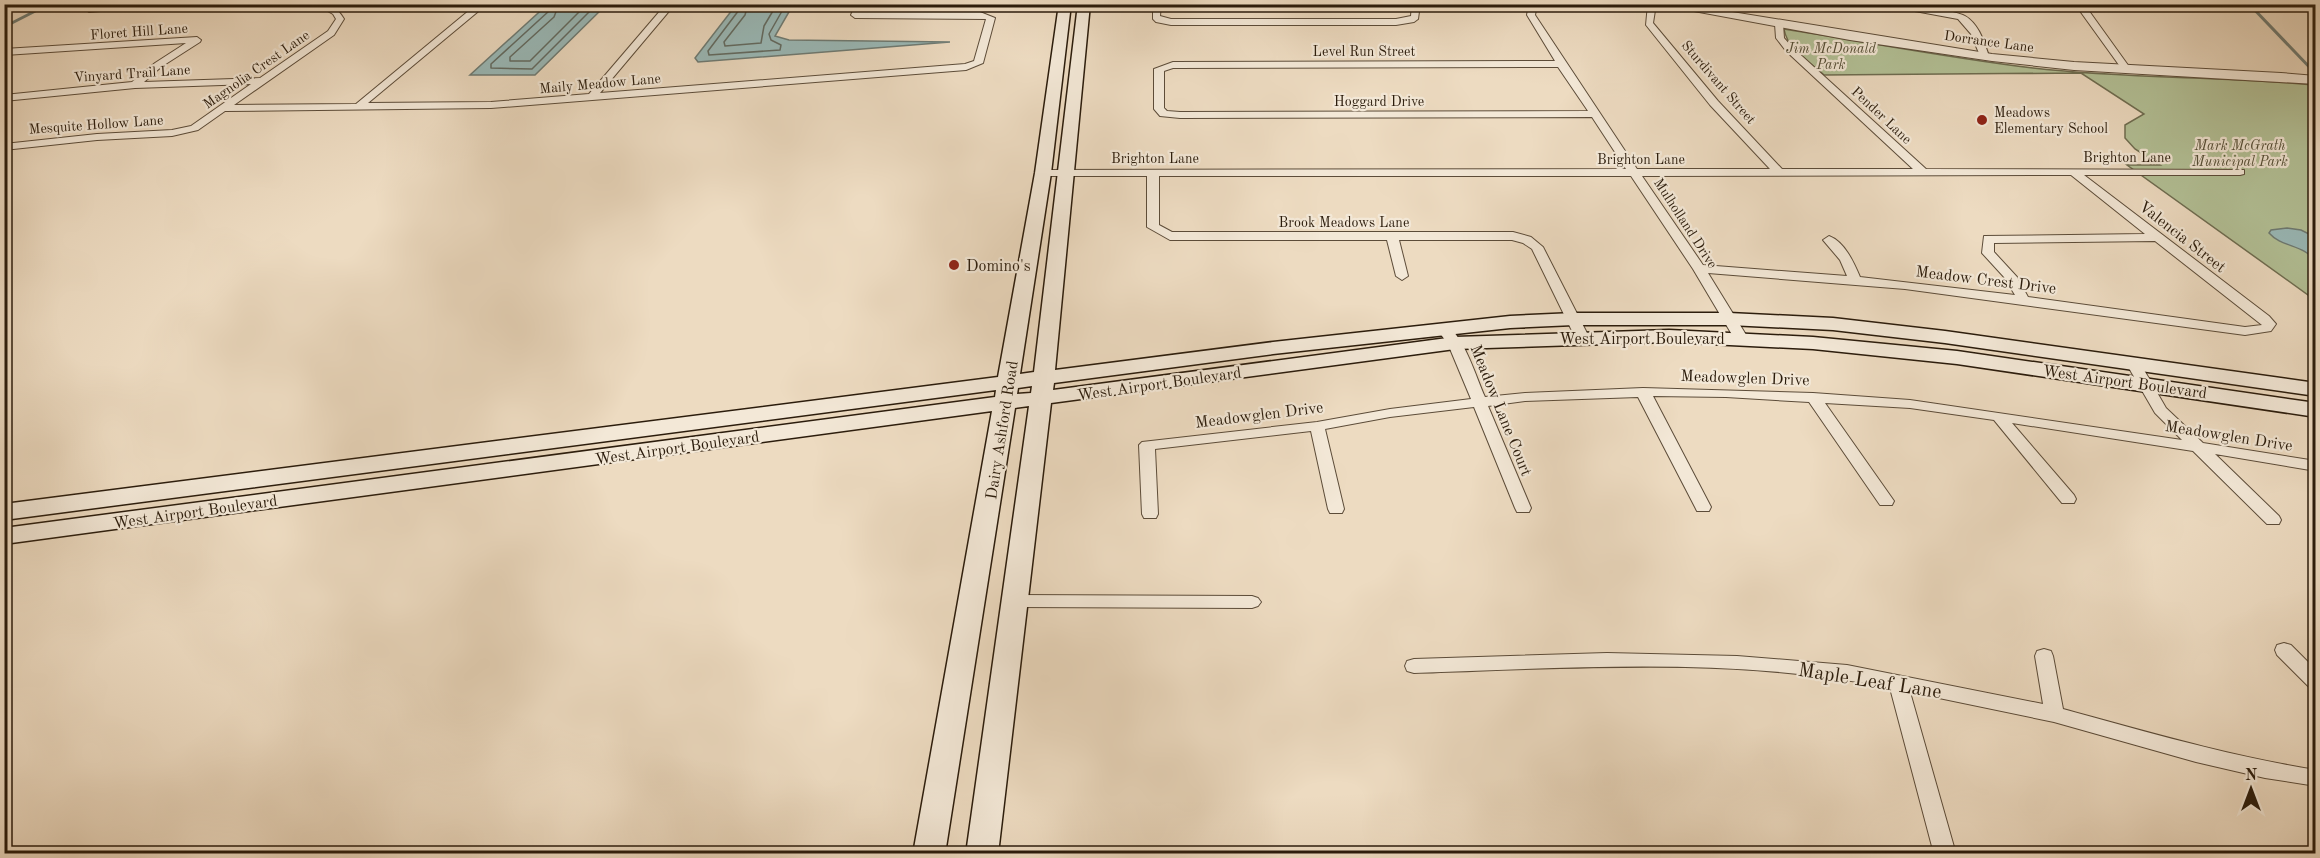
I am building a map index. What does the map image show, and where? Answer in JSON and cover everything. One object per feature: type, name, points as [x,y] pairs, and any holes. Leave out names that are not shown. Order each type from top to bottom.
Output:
[{"type":"main road","name":"Dairy Ashford Road","points":[[929,854],[1007,393],[1042,173],[1065,4]]},
{"type":"main road","name":"Dairy Ashford Road","points":[[982,854],[1048,346],[1084,4]]},
{"type":"main road","points":[[1060,37],[1079,37]]},
{"type":"main road","name":"West Airport Boulevard","points":[[1042,388],[1104,369],[1449,335],[1729,319],[1833,324],[1945,337],[2316,390]]},
{"type":"main road","name":"West Airport Boulevard","points":[[1578,328],[1741,338],[1954,357],[2316,410]]},
{"type":"main road","name":"West Airport Boulevard","points":[[4,512],[1007,393],[1449,335]]},
{"type":"main road","points":[[1945,337],[1954,357]]},
{"type":"main road","points":[[1048,346],[1070,358],[1104,369]]},
{"type":"main road","name":"West Airport Boulevard","points":[[4,536],[957,410],[1007,393]]},
{"type":"main road","points":[[957,410],[980,421],[1000,435]]},
{"type":"street","points":[[89,9],[177,4]]},
{"type":"street","points":[[323,6],[337,4]]},
{"type":"street","points":[[359,106],[483,4]]},
{"type":"street","points":[[592,97],[672,4]]},
{"type":"street","name":"Maily Meadow Lane","points":[[226,108],[491,105],[978,63],[990,18],[987,16],[855,15],[860,4]]},
{"type":"street","points":[[1157,4],[1156,17],[1162,21],[1396,22],[1411,20],[1415,16],[1416,4]]},
{"type":"street","name":"Mulholland Drive","points":[[1533,4],[1531,15],[1561,64],[1700,269],[1741,338]]},
{"type":"street","name":"Sturdivant Street","points":[[1652,4],[1649,23],[1714,103],[1780,173]]},
{"type":"street","name":"Dorrance Lane","points":[[1661,4],[1984,56],[2127,70],[2223,72],[2312,79]]},
{"type":"street","points":[[1881,4],[1961,17],[1974,29],[1984,56]]},
{"type":"street","points":[[2079,4],[2127,70]]},
{"type":"street","name":"Magnolia Crest Lane","points":[[189,129],[226,108],[331,33],[340,19],[336,12],[323,6]]},
{"type":"street","name":"Pender Lane","points":[[1779,24],[1780,38],[1789,49],[1923,172]]},
{"type":"street","name":"Floret Hill Lane","points":[[5,52],[197,40],[158,65],[135,85]]},
{"type":"street","name":"Level Run Street","points":[[1164,114],[1158,110],[1159,69],[1168,66],[1561,64]]},
{"type":"street","name":"Vinyard Trail Lane","points":[[4,98],[135,85],[261,81]]},
{"type":"street","name":"Hoggard Drive","points":[[1164,114],[1595,114]]},
{"type":"street","name":"Mesquite Hollow Lane","points":[[4,147],[97,137],[172,133],[189,129]]},
{"type":"street","name":"Valencia Street","points":[[2073,172],[2264,319],[2270,324],[2266,328]]},
{"type":"street","name":"Brighton Lane","points":[[1042,173],[2240,172]]},
{"type":"street","name":"Brook Meadows Lane","points":[[1153,173],[1153,227],[1162,233],[1183,237],[1513,236],[1527,240],[1537,247],[1578,328]]},
{"type":"street","points":[[1392,237],[1402,276]]},
{"type":"street","points":[[2023,300],[2008,271],[1988,253],[1986,243],[1988,239],[1996,237],[2157,237]]},
{"type":"street","points":[[1829,240],[1846,259],[1855,279]]},
{"type":"street","name":"Meadow Crest Drive","points":[[1700,269],[1855,279],[2245,331],[2266,328]]},
{"type":"street","name":"Meadow Lane Court","points":[[1449,335],[1523,508]]},
{"type":"street","points":[[2133,363],[2160,410],[2273,520]]},
{"type":"street","points":[[1643,392],[1703,507]]},
{"type":"street","name":"Meadowglen Drive","points":[[1150,514],[1147,446],[1317,426],[1479,402],[1576,394],[1643,392],[1813,397],[1910,404],[2316,466]]},
{"type":"street","points":[[1813,397],[1886,501]]},
{"type":"street","points":[[1998,416],[2068,499]]},
{"type":"street","points":[[1317,426],[1336,509]]},
{"type":"street","points":[[1015,601],[1252,602]]},
{"type":"street","points":[[2284,651],[2316,682]]},
{"type":"street","points":[[2044,656],[2054,714]]},
{"type":"street","name":"Maple Leaf Lane","points":[[1414,666],[1607,660],[1737,663],[1847,672],[2054,714],[2196,754],[2265,770],[2316,778]]},
{"type":"street","points":[[1898,682],[1945,854]]},
{"type":"green space","name":"Mark McGrath Municipal Park","points":[[1784,29],[1940,55],[2068,72],[2315,85],[2315,300],[2127,165],[2160,165],[2135,149],[2125,138],[2125,125],[2144,114],[2081,73],[1824,75],[1794,49]]},
{"type":"water","points":[[548,4],[606,5],[535,75],[470,75]]},
{"type":"water","points":[[736,5],[793,5],[775,36],[789,40],[950,42],[698,62],[695,58]]},
{"type":"water","points":[[2287,228],[2301,230],[2315,237],[2315,262],[2305,252],[2274,238],[2269,233],[2271,230]]},
{"type":"waterway","points":[[4,27],[49,4]]},
{"type":"waterway","points":[[2249,4],[2316,74]]},
{"type":"place","name":"Meadows Elementary School","points":[[1982,120]]},
{"type":"place","name":"Domino's","points":[[954,265]]},
{"type":"park label","name":"Jim McDonald Park","points":[[1831,56]]}]
